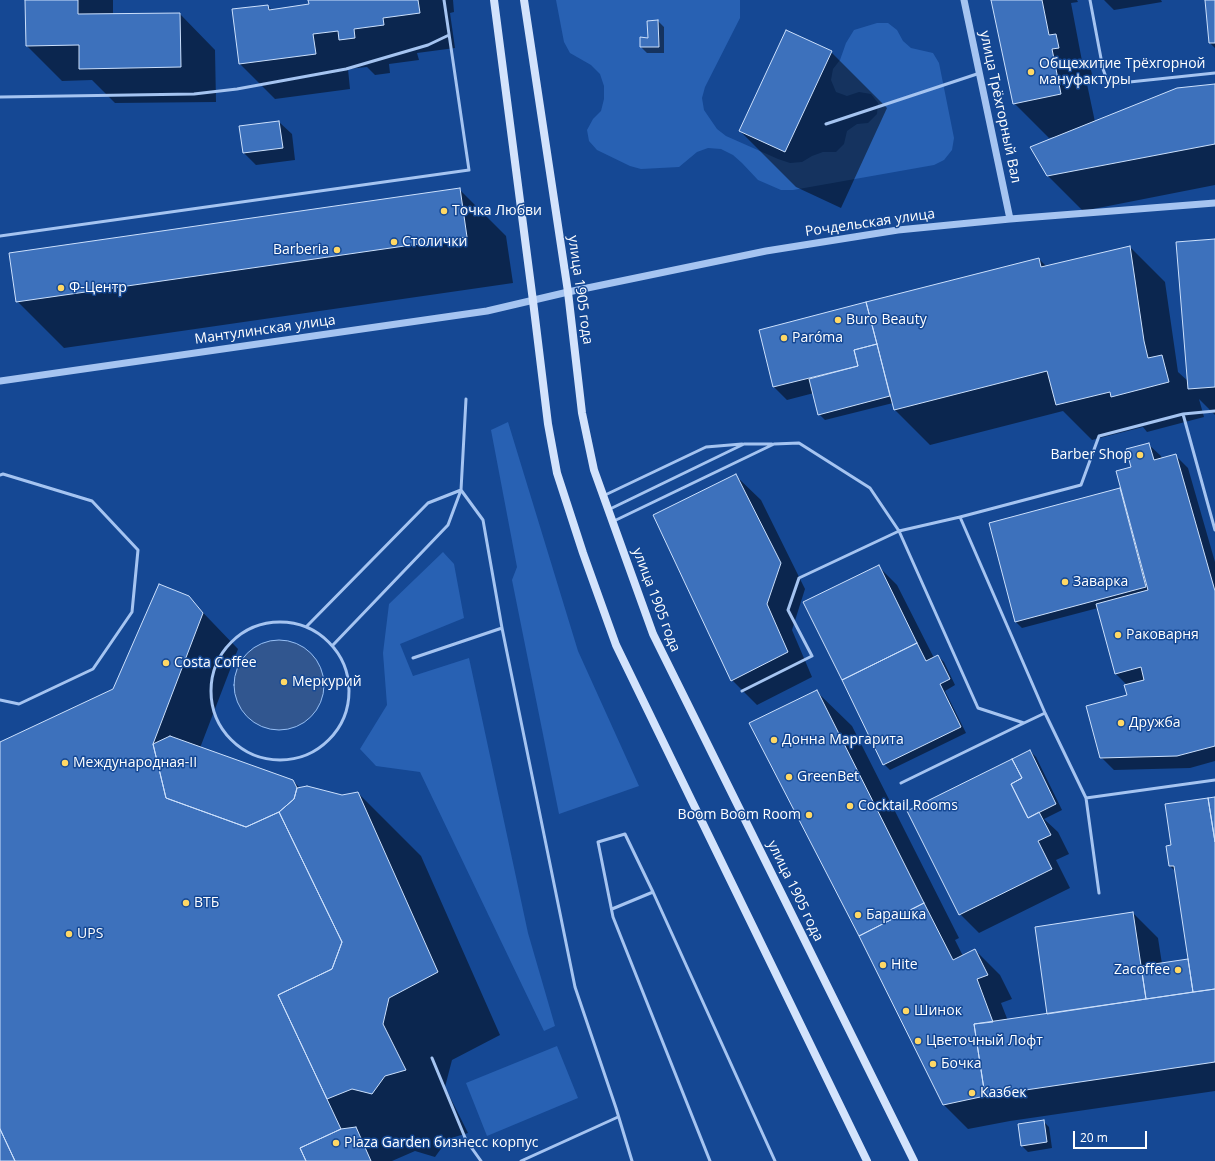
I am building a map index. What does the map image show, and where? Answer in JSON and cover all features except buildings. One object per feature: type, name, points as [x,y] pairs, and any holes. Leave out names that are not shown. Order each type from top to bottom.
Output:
[{"type":"main road","points":[[494,0],[548,424],[557,473],[583,553],[616,645],[867,1161]]},
{"type":"main road","name":"улица 1905 года","points":[[524,0],[568,292],[582,413],[594,470],[653,634],[914,1161]]},
{"type":"street","name":"улица Трёхгорный Вал","points":[[964,0],[1010,219]]},
{"type":"street","name":"Рочдельская улица","points":[[533,301],[568,292],[766,251],[898,230],[1010,219],[1215,203]]},
{"type":"street","name":"Мантулинская улица","points":[[0,380],[487,311],[533,301]]},
{"type":"lane","points":[[0,236],[469,170],[444,0]]},
{"type":"lane","points":[[1090,0],[1103,69],[1107,80],[1120,83],[1215,73]]},
{"type":"lane","points":[[0,97],[194,94],[238,89],[346,69],[428,45],[449,35]]},
{"type":"lane","points":[[826,124],[980,73]]},
{"type":"lane","points":[[333,645],[448,525],[461,490],[466,399]]},
{"type":"lane","points":[[742,691],[812,656],[788,610],[799,578],[899,531],[960,517],[1081,485],[1099,436],[1183,414],[1215,411]]},
{"type":"lane","points":[[1183,414],[1215,530]]},
{"type":"lane","points":[[603,496],[706,446],[799,443],[870,488],[899,531],[978,708],[1024,723]]},
{"type":"lane","points":[[608,510],[744,444]]},
{"type":"lane","points":[[613,522],[774,444]]},
{"type":"lane","points":[[0,475],[3,474],[92,501],[138,550],[132,612],[93,669],[19,704],[0,700]]},
{"type":"lane","points":[[307,626],[428,503],[461,490]]},
{"type":"lane","points":[[461,490],[483,520],[502,628],[575,987],[632,1161]]},
{"type":"lane","points":[[960,517],[1045,713],[1086,798],[1099,893]]},
{"type":"lane","points":[[279,621],[307,626],[321,634],[333,645],[345,666],[350,689],[346,712],[335,733],[317,749],[294,759],[269,759],[246,751],[226,735],[214,713],[210,688],[216,664],[229,643],[252,627],[279,621]]},
{"type":"lane","points":[[413,658],[502,628]]},
{"type":"lane","points":[[901,783],[1045,713]]},
{"type":"lane","points":[[1086,798],[1215,780]]},
{"type":"lane","points":[[710,1161],[616,925],[598,842],[625,834],[653,892],[775,1161]]},
{"type":"lane","points":[[612,909],[653,892]]},
{"type":"lane","points":[[432,1058],[466,1140],[480,1161]]},
{"type":"lane","points":[[521,1161],[618,1117]]},
{"type":"shaded area","points":[[556,0],[740,0],[740,18],[705,87],[702,98],[704,110],[717,129],[726,136],[790,163],[802,162],[823,152],[836,152],[844,144],[847,131],[857,124],[868,123],[877,114],[878,103],[871,94],[859,92],[847,96],[836,92],[831,80],[833,69],[840,60],[846,43],[854,30],[877,23],[888,23],[897,30],[903,41],[911,48],[933,53],[939,63],[954,138],[952,150],[944,160],[934,165],[793,190],[781,190],[758,180],[733,155],[721,149],[708,148],[697,152],[679,167],[641,169],[630,166],[597,150],[589,141],[587,130],[593,119],[601,111],[604,99],[604,86],[600,74],[591,65],[570,53],[564,42]]},
{"type":"shaded area","points":[[508,422],[578,651],[639,786],[559,814],[512,580],[517,567],[491,430]]},
{"type":"shaded area","points":[[443,552],[454,564],[464,618],[400,644],[413,676],[469,658],[528,933],[555,1026],[544,1031],[420,772],[376,766],[360,749],[387,705],[383,653],[389,604]]},
{"type":"shaded area","points":[[279,640],[296,644],[311,653],[320,668],[324,685],[320,702],[311,717],[296,726],[279,730],[262,726],[247,717],[238,702],[234,685],[238,668],[247,653],[262,644]]},
{"type":"shaded area","points":[[557,1046],[578,1098],[487,1136],[466,1083]]},
{"type":"place","name":"Общежитие Трёхгорной мануфактуры","points":[[1031,72]]},
{"type":"place","name":"Точка Любви","points":[[444,211]]},
{"type":"place","name":"Столички","points":[[394,242]]},
{"type":"place","name":"Barberia","points":[[337,250]]},
{"type":"place","name":"Ф-Центр","points":[[61,288]]},
{"type":"place","name":"Buro Beauty","points":[[838,320]]},
{"type":"place","name":"Paróma","points":[[784,338]]},
{"type":"place","name":"Barber Shop","points":[[1140,455]]},
{"type":"place","name":"Заварка","points":[[1065,582]]},
{"type":"place","name":"Раковарня","points":[[1118,635]]},
{"type":"place","name":"Costa Coffee","points":[[166,663]]},
{"type":"place","name":"Меркурий","points":[[284,682]]},
{"type":"place","name":"Дружба","points":[[1121,723]]},
{"type":"place","name":"Донна Маргарита","points":[[774,740]]},
{"type":"place","name":"Международная-II","points":[[65,763]]},
{"type":"place","name":"GreenBet","points":[[789,777]]},
{"type":"place","name":"Cocktail Rooms","points":[[850,806]]},
{"type":"place","name":"Boom Boom Room","points":[[809,815]]},
{"type":"place","name":"ВТБ","points":[[186,903]]},
{"type":"place","name":"Барашка","points":[[858,915]]},
{"type":"place","name":"UPS","points":[[69,934]]},
{"type":"place","name":"Hite","points":[[883,965]]},
{"type":"place","name":"Zacoffee","points":[[1178,970]]},
{"type":"place","name":"Шинок","points":[[906,1011]]},
{"type":"place","name":"Цветочный Лофт","points":[[918,1041]]},
{"type":"place","name":"Бочка","points":[[933,1064]]},
{"type":"place","name":"Казбек","points":[[972,1093]]},
{"type":"place","name":"Plaza Garden бизнесс корпус","points":[[336,1143]]}]
